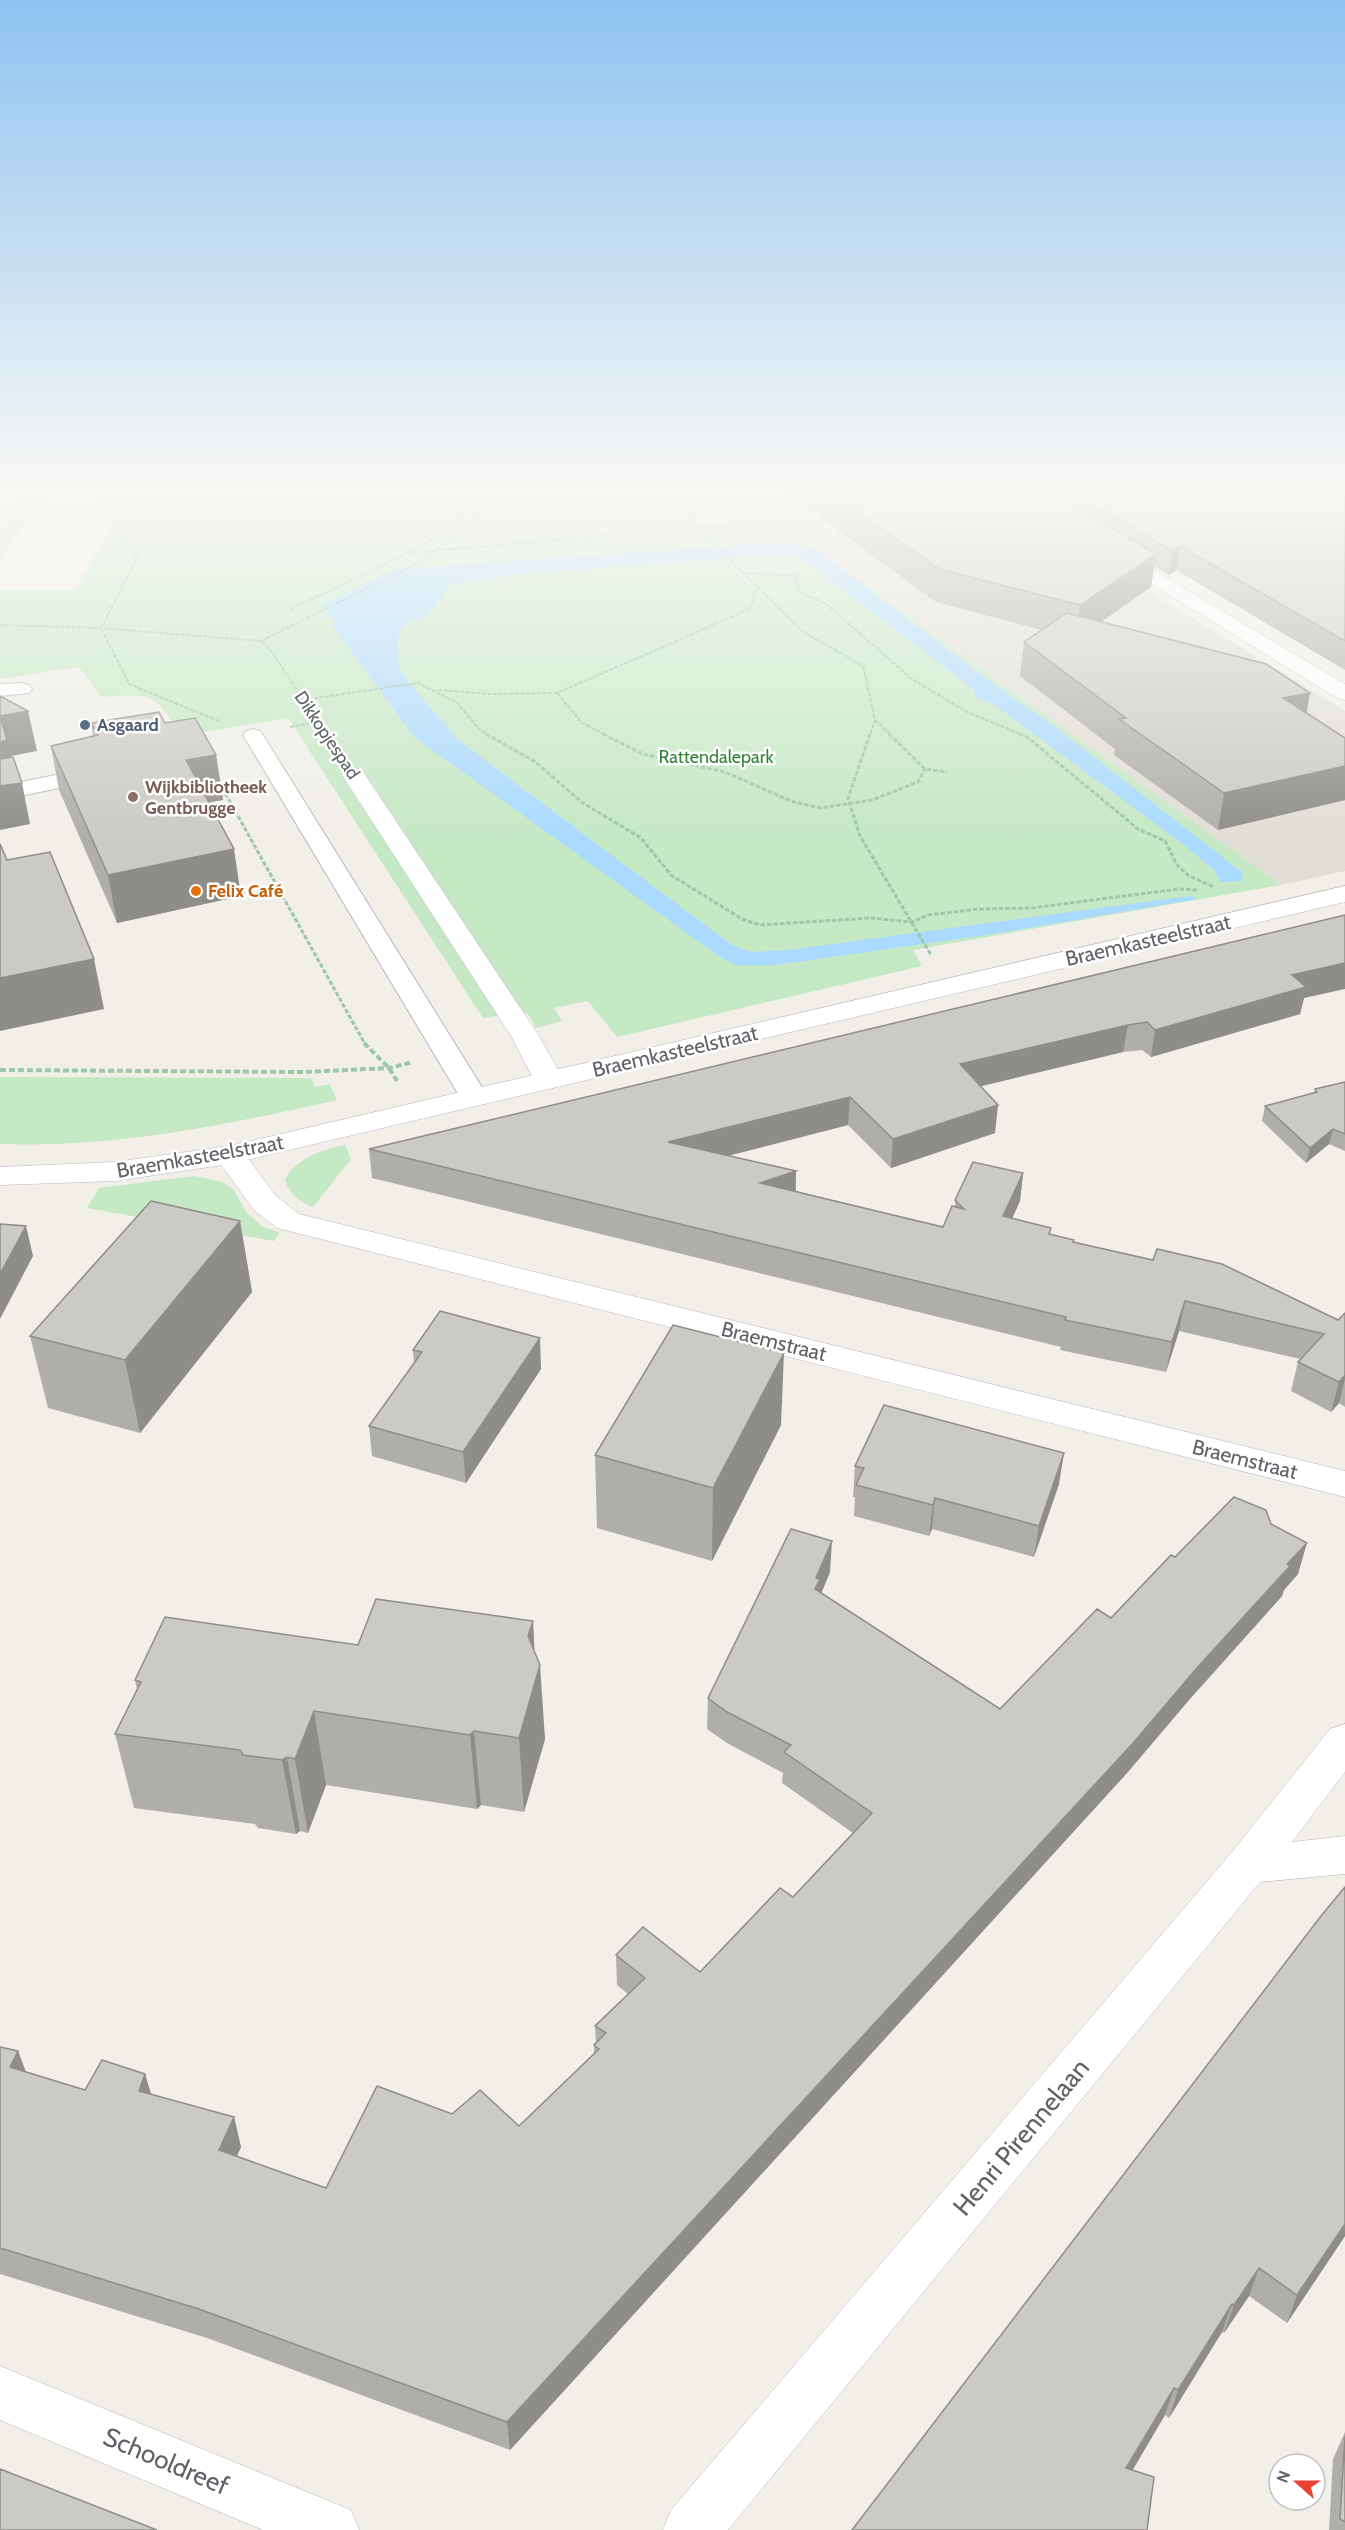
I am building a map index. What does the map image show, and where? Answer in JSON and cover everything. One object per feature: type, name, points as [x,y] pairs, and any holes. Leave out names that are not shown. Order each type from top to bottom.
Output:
[{"type":"street","points":[[1201,606],[1345,693]]},
{"type":"street","name":"Dikkopjespad","points":[[354,775],[525,1036],[549,1080]]},
{"type":"street","name":"Braemkasteelstraat","points":[[0,1176],[54,1178],[149,1169],[229,1155],[1345,894]]},
{"type":"street","name":"Braemstraat","points":[[229,1155],[265,1203],[288,1221],[1345,1484]]},
{"type":"street","name":"Henri Pirennelaan","points":[[691,2530],[1248,1865],[1345,1741]]},
{"type":"street","points":[[1248,1865],[1345,1855]]},
{"type":"street","name":"Schooldreef","points":[[0,2393],[331,2530]]},
{"type":"lane","points":[[0,690],[22,689]]},
{"type":"lane","points":[[253,735],[474,1097]]},
{"type":"lane","points":[[0,793],[56,782]]},
{"type":"path","points":[[101,628],[112,606]]},
{"type":"path","points":[[290,609],[296,606]]},
{"type":"path","points":[[0,625],[101,628],[261,641],[329,606]]},
{"type":"path","points":[[434,690],[489,694],[557,693],[750,609],[751,606]]},
{"type":"path","points":[[777,606],[802,631],[863,666],[875,720],[848,798],[860,836],[924,943]]},
{"type":"path","points":[[829,606],[912,679],[967,712],[1027,737],[1138,829],[1165,841],[1172,861],[1187,878],[1222,890],[1210,891]]},
{"type":"path","points":[[101,628],[129,684],[227,724],[243,737],[317,722]]},
{"type":"path","name":"Dikkopjespad","points":[[261,641],[271,651],[354,775]]},
{"type":"path","points":[[303,700],[368,688],[418,683],[434,690],[456,702],[481,731],[534,761],[583,803],[641,838],[671,875],[742,919],[760,925],[870,918],[912,922],[928,915],[978,909],[1031,908],[1179,889],[1200,890]]},
{"type":"path","points":[[557,693],[582,723],[643,754],[724,772],[791,801],[820,808],[872,800],[918,782],[925,769]]},
{"type":"path","points":[[875,720],[925,769],[947,772]]},
{"type":"path","points":[[215,776],[366,1046],[389,1068],[413,1111]]},
{"type":"path","points":[[0,1070],[304,1072],[389,1068],[447,1054]]},
{"type":"shaded area","points":[[895,606],[1173,606],[1345,711],[1345,871],[1281,885]]},
{"type":"green space","name":"Rattendalepark","points":[[0,606],[895,606],[1281,885],[913,950],[922,966],[617,1037],[588,1001],[554,1008],[562,1021],[536,1028],[528,1014],[519,1012],[483,1018],[288,718],[180,736],[164,710],[150,698],[141,696],[101,697],[79,667],[0,679]]},
{"type":"green space","points":[[0,1077],[311,1078],[315,1087],[330,1084],[337,1100],[170,1133],[86,1142],[0,1144]]},
{"type":"green space","points":[[345,1145],[351,1159],[313,1207],[292,1193],[285,1180],[296,1166],[319,1152]]},
{"type":"green space","points":[[193,1176],[223,1182],[233,1189],[247,1213],[262,1226],[280,1233],[274,1241],[87,1208],[99,1188]]},
{"type":"water","points":[[324,606],[434,606],[426,616],[408,622],[399,631],[397,655],[399,669],[458,740],[733,946],[752,952],[788,950],[1190,896],[1197,899],[986,935],[776,965],[735,965],[720,957],[414,737],[332,625],[334,621],[325,615],[329,610]]},
{"type":"water","points":[[864,606],[891,606],[1055,727],[1243,873],[1241,881],[1221,882],[1214,870],[1183,844],[993,704],[976,698],[972,688]]},
{"type":"building","points":[[1284,606],[1345,606],[1345,641]]},
{"type":"building","points":[[1067,613],[1266,664],[1310,693],[1283,698],[1345,738],[1345,766],[1224,793],[1119,719],[1126,718],[1024,642]]},
{"type":"building","points":[[0,696],[28,711],[0,716]]},
{"type":"building","points":[[159,712],[165,723],[195,718],[216,755],[186,760],[234,849],[108,875],[51,746],[98,735],[91,723]]},
{"type":"building","points":[[0,717],[7,740],[0,742]]},
{"type":"building","points":[[13,757],[22,783],[0,786],[0,759]]},
{"type":"building","points":[[0,844],[7,860],[50,852],[94,959],[0,978]]},
{"type":"building","points":[[1345,915],[1345,963],[1292,975],[1306,987],[1155,1030],[1147,1022],[1128,1025],[960,1064],[998,1105],[893,1139],[850,1097],[668,1142],[796,1171],[760,1183],[943,1227],[952,1206],[964,1209],[955,1200],[973,1162],[1023,1173],[1003,1216],[1051,1228],[1049,1234],[1074,1240],[1073,1242],[1153,1260],[1157,1249],[1222,1264],[1338,1320],[1345,1313],[1345,1375],[1339,1382],[1298,1362],[1324,1334],[1185,1301],[1172,1342],[1065,1320],[1066,1317],[369,1149]]},
{"type":"building","points":[[1345,1082],[1345,1134],[1333,1129],[1310,1148],[1265,1106],[1317,1092],[1315,1089]]},
{"type":"building","points":[[151,1201],[240,1221],[125,1360],[30,1336]]},
{"type":"building","points":[[0,1224],[26,1226],[0,1274]]},
{"type":"building","points":[[440,1311],[540,1338],[463,1452],[369,1426],[422,1352],[413,1350]]},
{"type":"building","points":[[673,1325],[784,1353],[713,1488],[595,1455]]},
{"type":"building","points":[[884,1405],[1064,1453],[1039,1526],[935,1498],[933,1505],[856,1485],[864,1468],[855,1466]]},
{"type":"building","points":[[1234,1497],[1266,1510],[1271,1524],[1307,1543],[1287,1564],[1290,1566],[1196,1669],[1134,1742],[507,2422],[199,2309],[0,2248],[0,2047],[18,2051],[10,2067],[85,2090],[102,2060],[145,2074],[139,2091],[234,2117],[219,2150],[326,2188],[377,2086],[452,2114],[480,2090],[519,2126],[599,2049],[594,2045],[606,2033],[595,2026],[645,1978],[616,1955],[643,1927],[700,1972],[780,1888],[793,1897],[872,1813],[784,1752],[791,1745],[727,1712],[708,1698],[791,1529],[832,1541],[816,1578],[820,1579],[815,1589],[1000,1709],[1097,1609],[1111,1618],[1171,1555],[1175,1557]]},
{"type":"building","points":[[376,1599],[533,1621],[528,1636],[540,1665],[519,1738],[474,1731],[470,1735],[314,1711],[295,1759],[287,1757],[282,1760],[243,1755],[240,1750],[115,1734],[141,1682],[135,1680],[165,1617],[358,1645]]},
{"type":"building","points":[[1345,1887],[1345,2224],[1297,2295],[1259,2268],[1234,2305],[1232,2304],[1178,2390],[1174,2388],[1126,2468],[1154,2477],[1147,2530],[852,2530],[1321,1916]]},
{"type":"building","points":[[1345,2436],[1345,2522],[1340,2519]]},
{"type":"building","points":[[0,2469],[157,2530],[0,2530]]},
{"type":"place","name":"Asgaard","points":[[85,725]]},
{"type":"place","name":"Wijkbibliotheek Gentbrugge","points":[[133,797]]},
{"type":"place","name":"Felix Café","points":[[196,891]]}]
